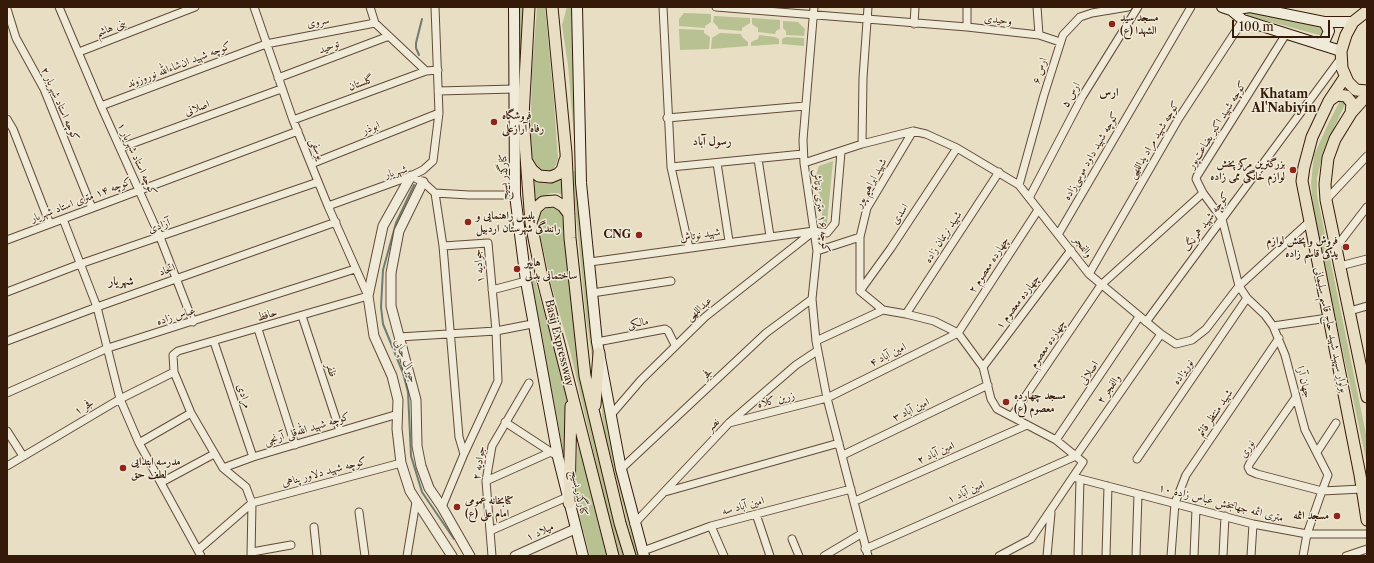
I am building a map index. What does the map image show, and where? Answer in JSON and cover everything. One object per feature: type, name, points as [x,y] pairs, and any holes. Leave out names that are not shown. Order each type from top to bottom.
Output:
[{"type":"main road","name":"کنارگذر بسیج","points":[[514,7],[515,195],[532,324],[554,454],[568,500],[582,556]]},
{"type":"main road","name":"Basij Expressway","points":[[529,7],[523,117],[531,223],[541,273],[613,556]]},
{"type":"main road","name":"Basij Expressway","points":[[552,7],[566,153],[569,214],[585,376],[620,523],[630,556]]},
{"type":"main road","points":[[554,25],[561,7]]},
{"type":"main road","points":[[577,7],[581,183],[597,342],[621,469],[634,524],[643,553]]},
{"type":"main road","points":[[1228,8],[1250,7],[1324,22],[1353,22]]},
{"type":"main road","points":[[1228,8],[1243,20],[1318,44],[1341,54]]},
{"type":"main road","points":[[1367,11],[1353,22],[1346,35],[1341,54],[1345,77],[1356,90],[1367,91]]},
{"type":"main road","points":[[1318,44],[1325,40],[1328,31],[1324,22]]},
{"type":"main road","name":"بولوار سپهبد شهید حاج قاسم سلیمانی","points":[[1345,77],[1329,101],[1312,137],[1302,181],[1328,318],[1364,475],[1362,489],[1367,520]]},
{"type":"main road","points":[[1329,101],[1336,95],[1346,96],[1352,103],[1351,113]]},
{"type":"main road","name":"بولوار سپهبد شهید حاج قاسم سلیمانی","points":[[1367,95],[1351,113],[1336,140],[1328,158],[1325,170],[1326,200],[1350,311],[1364,362],[1367,397]]},
{"type":"main road","points":[[526,161],[532,170],[539,176],[551,177],[558,174],[562,170],[566,153]]},
{"type":"main road","points":[[531,223],[536,208],[543,202],[555,201],[563,206],[569,214]]},
{"type":"main road","points":[[594,413],[599,354]]},
{"type":"main road","points":[[568,500],[572,392]]},
{"type":"street","name":"کوچه استاد شهریار ۱","points":[[60,7],[101,106],[160,237],[177,278],[192,322]]},
{"type":"street","name":"بنی هاشم","points":[[79,52],[195,7]]},
{"type":"street","name":"یوسفی","points":[[254,7],[293,120],[328,206],[368,296]]},
{"type":"street","points":[[370,7],[375,23],[426,71]]},
{"type":"street","points":[[435,7],[439,113],[432,161],[423,170],[411,176],[383,226],[368,296],[374,336],[392,376],[398,400],[397,429],[401,463],[410,491],[452,556]]},
{"type":"street","points":[[663,7],[667,118],[671,168],[688,248]]},
{"type":"street","name":"وحیدی","points":[[716,7],[1039,35],[1060,42]]},
{"type":"street","name":"کوچه ۱۶ متری نوتاش","points":[[814,7],[805,106],[803,154],[817,251],[812,299],[817,351],[827,398],[855,501],[866,552]]},
{"type":"street","points":[[862,144],[863,78],[868,7]]},
{"type":"street","points":[[914,24],[915,7]]},
{"type":"street","points":[[967,7],[967,28]]},
{"type":"street","name":"ارس ۶","points":[[1019,185],[1060,42],[1066,31],[1080,17],[1092,13],[1128,7]]},
{"type":"street","name":"ارس ۵","points":[[1029,198],[1082,97],[1138,7]]},
{"type":"street","name":"کوچه شهید داود موسی‌زاده","points":[[1058,233],[1191,7]]},
{"type":"street","points":[[1039,8],[1039,35]]},
{"type":"street","name":"کوچه استاد شهریار ۲","points":[[7,9],[16,38],[44,89],[92,208]]},
{"type":"street","name":"کوچه شهید مراد یداللهی","points":[[1089,274],[1179,118],[1243,20]]},
{"type":"street","name":"سروی","points":[[266,44],[375,23]]},
{"type":"street","name":"کوچه شهید اکبر بضاعت‌پور","points":[[1203,193],[1196,179],[1197,176],[1286,34]]},
{"type":"street","name":"توحید","points":[[278,78],[388,36]]},
{"type":"street","name":"کوچه شهید ان‌شاءالله نوروزوند","points":[[101,106],[266,44]]},
{"type":"street","name":"کوچه شهید همرنگ","points":[[1146,322],[1341,54]]},
{"type":"street","name":"گلستان","points":[[293,120],[426,71],[438,70]]},
{"type":"street","name":"اصلانی","points":[[120,148],[282,89]]},
{"type":"street","points":[[438,91],[514,90]]},
{"type":"street","points":[[667,118],[805,106]]},
{"type":"street","name":"ابوذر","points":[[312,164],[439,113]]},
{"type":"street","points":[[7,119],[13,129],[50,224]]},
{"type":"street","name":"کوچه ۱۴ متری استاد شهریار","points":[[8,237],[50,224],[298,131]]},
{"type":"street","points":[[804,163],[862,144],[913,131]]},
{"type":"street","name":"والفجر","points":[[913,131],[926,134],[957,148],[1019,185],[1089,274],[1139,317],[1176,344],[1192,340],[1206,329],[1239,286],[1310,222]]},
{"type":"street","name":"شهید ابراهیم پور","points":[[860,291],[860,237],[867,208],[913,131]]},
{"type":"street","name":"اسدی","points":[[860,291],[891,248],[957,148]]},
{"type":"street","name":"شهید نوتاش","points":[[590,262],[814,230],[828,233],[835,223],[841,152]]},
{"type":"street","points":[[671,168],[803,154]]},
{"type":"street","points":[[1326,200],[1367,156]]},
{"type":"street","points":[[758,159],[770,236]]},
{"type":"street","points":[[717,163],[729,242]]},
{"type":"street","name":"شهید نریمان زاده","points":[[906,314],[999,172]]},
{"type":"street","name":"شهریار","points":[[328,206],[411,176],[423,182],[435,193]]},
{"type":"street","name":"آزادی","points":[[7,292],[80,264],[318,182]]},
{"type":"street","points":[[423,182],[399,231],[393,252],[391,273],[391,306],[398,337],[416,400],[417,446],[421,466],[429,488],[442,507],[470,556]]},
{"type":"street","points":[[464,454],[460,437],[443,246],[435,193],[515,195]]},
{"type":"street","points":[[1101,285],[1203,193],[1222,219]]},
{"type":"street","points":[[1337,246],[1367,207]]},
{"type":"street","name":"چهارده معصوم ۲","points":[[958,333],[1038,210]]},
{"type":"street","points":[[63,219],[97,307],[120,398],[139,443],[162,482],[200,553],[252,503]]},
{"type":"street","name":"جهان آرا","points":[[1222,219],[1239,286],[1247,298],[1265,315],[1279,338],[1286,355],[1305,430],[1328,475],[1307,534],[1303,556]]},
{"type":"street","name":"اتحاد","points":[[7,342],[97,307],[336,222]]},
{"type":"street","name":"عبداللهی","points":[[610,416],[640,380],[675,345],[730,296],[814,230]]},
{"type":"street","points":[[817,251],[860,237]]},
{"type":"street","name":"جوادیه ۱","points":[[442,507],[464,454],[498,381],[496,331],[488,243],[443,246]]},
{"type":"street","name":"چهارده معصوم ۱","points":[[983,367],[1071,250]]},
{"type":"street","points":[[1340,266],[1367,259]]},
{"type":"street","name":"عباس زاده","points":[[7,393],[108,348],[356,269]]},
{"type":"street","points":[[492,290],[526,281]]},
{"type":"street","points":[[592,293],[671,281]]},
{"type":"street","name":"چهارده معصوم","points":[[1012,416],[1101,285]]},
{"type":"street","points":[[860,291],[883,310],[906,314],[934,322],[958,333],[983,367],[994,405],[997,409],[1056,440],[1082,462],[1032,538],[999,556]]},
{"type":"street","name":"حافظ","points":[[174,372],[173,355],[178,351],[214,342],[368,296]]},
{"type":"street","name":"نوریزاده","points":[[1137,459],[1247,298]]},
{"type":"street","name":"فجر","points":[[621,469],[766,333],[812,299]]},
{"type":"street","points":[[1350,311],[1367,306]]},
{"type":"street","points":[[816,340],[883,310]]},
{"type":"street","name":"ظفر","points":[[302,316],[340,431]]},
{"type":"street","name":"اصلانی","points":[[1056,440],[1139,317]]},
{"type":"street","points":[[1273,326],[1328,318]]},
{"type":"street","points":[[398,337],[496,331],[532,324]]},
{"type":"street","points":[[258,329],[295,445]]},
{"type":"street","name":"مالکی","points":[[597,342],[665,329],[668,331],[675,345]]},
{"type":"street","name":"۴ امین آباد","points":[[827,398],[958,333]]},
{"type":"street","name":"والفجر ۲","points":[[1076,456],[1161,334]]},
{"type":"street","name":"شهید منتظر قائم","points":[[1171,556],[1175,503],[1186,475],[1279,338]]},
{"type":"street","name":"مرادی","points":[[214,342],[253,457]]},
{"type":"street","name":"نصر","points":[[634,524],[729,423],[796,365],[817,351]]},
{"type":"street","points":[[174,372],[191,413],[214,454],[223,468],[246,487],[252,503],[251,554],[291,546]]},
{"type":"street","name":"فجر ۱","points":[[7,466],[120,398],[174,372]]},
{"type":"street","name":"جوادیه ۲","points":[[492,556],[486,481],[492,446],[529,383]]},
{"type":"street","name":"۳ امین آباد","points":[[842,455],[988,385]]},
{"type":"street","name":"نوری","points":[[1296,397],[1248,467],[1250,471],[1257,474],[1322,491]]},
{"type":"street","name":"زرین کلاه","points":[[729,423],[827,398]]},
{"type":"street","points":[[139,443],[191,413]]},
{"type":"street","name":"کوچه شهید الله‌قلی آرنجی","points":[[223,468],[253,457],[398,414]]},
{"type":"street","points":[[505,422],[554,454]]},
{"type":"street","points":[[1317,452],[1336,424]]},
{"type":"street","name":"۲ امین آباد","points":[[855,501],[1027,425]]},
{"type":"street","points":[[7,431],[23,456]]},
{"type":"street","points":[[665,492],[839,443]]},
{"type":"street","points":[[162,482],[214,454]]},
{"type":"street","points":[[486,481],[554,454]]},
{"type":"street","name":"۱ امین آباد","points":[[866,552],[1076,456]]},
{"type":"street","name":"کوچه شهید دلاور پناهی","points":[[252,503],[401,463]]},
{"type":"street","name":"۱۰ متری ائمه جهانبخش عباس زاده","points":[[1072,477],[1253,524],[1307,534],[1367,534]]},
{"type":"street","points":[[1078,556],[1080,479]]},
{"type":"street","points":[[1106,556],[1108,486]]},
{"type":"street","name":"امین آباد سه","points":[[643,553],[711,526],[851,489]]},
{"type":"street","points":[[1322,491],[1362,489]]},
{"type":"street","points":[[1136,556],[1138,494]]},
{"type":"street","points":[[490,531],[568,500]]},
{"type":"street","points":[[407,556],[416,502]]},
{"type":"street","points":[[1194,556],[1196,509]]},
{"type":"street","points":[[1048,556],[1051,510]]},
{"type":"street","points":[[359,512],[365,556]]},
{"type":"street","points":[[756,514],[770,556]]},
{"type":"street","points":[[1223,556],[1225,516]]},
{"type":"street","points":[[1251,556],[1253,524]]},
{"type":"street","points":[[711,526],[724,556]]},
{"type":"street","points":[[314,527],[317,556]]},
{"type":"street","name":"میلاد ۱","points":[[515,556],[575,529]]},
{"type":"street","points":[[824,556],[861,534]]},
{"type":"street","points":[[792,539],[799,556]]},
{"type":"street","points":[[1346,556],[1367,549]]},
{"type":"green space","points":[[520,7],[526,7],[519,146],[520,26]]},
{"type":"green space","points":[[537,7],[545,7],[558,159],[554,169],[548,171],[537,169],[532,163],[530,153],[532,71]]},
{"type":"green space","points":[[567,7],[574,7],[576,161],[568,65],[562,25]]},
{"type":"green space","points":[[1252,11],[1291,21],[1321,25],[1326,29],[1322,35],[1319,35],[1249,16],[1245,13]]},
{"type":"green space","points":[[684,13],[711,14],[711,22],[705,26],[705,28],[679,26],[679,19]]},
{"type":"green space","points":[[714,16],[750,18],[750,23],[742,28],[742,31],[718,29],[713,22]]},
{"type":"green space","points":[[752,18],[780,20],[780,29],[776,31],[775,34],[758,32],[758,28],[752,24]]},
{"type":"green space","points":[[783,21],[798,22],[805,29],[804,36],[786,35],[786,31],[783,28]]},
{"type":"green space","points":[[679,29],[704,30],[704,33],[710,37],[709,49],[680,50]]},
{"type":"green space","points":[[720,33],[741,34],[742,37],[748,42],[748,46],[711,49],[712,38]]},
{"type":"green space","points":[[759,35],[775,37],[779,39],[779,44],[751,46],[751,42],[758,39]]},
{"type":"green space","points":[[786,37],[804,38],[804,46],[782,44],[782,39]]},
{"type":"green space","points":[[1341,99],[1346,102],[1323,153],[1317,178],[1317,195],[1367,439],[1367,464],[1324,264],[1313,206],[1311,184],[1314,155]]},
{"type":"green space","points":[[833,161],[827,224],[823,222],[816,175],[819,166]]},
{"type":"green space","points":[[573,171],[577,171],[596,354],[595,376],[586,318]]},
{"type":"green space","points":[[563,174],[564,196],[558,193],[551,193],[535,200],[534,179],[541,180]]},
{"type":"green space","points":[[547,208],[556,208],[562,214],[602,465],[623,556],[619,556],[606,507],[570,350],[551,284],[539,230],[538,220],[541,213]]},
{"type":"green space","points":[[525,246],[549,329],[565,374],[568,405],[566,467]]},
{"type":"green space","points":[[603,391],[642,556],[636,556],[605,433],[602,415]]},
{"type":"green space","points":[[578,436],[608,556],[590,556],[575,501]]},
{"type":"waterway","name":"جیرال چایی","points":[[419,55],[416,48],[416,43],[422,19]]},
{"type":"waterway","name":"جیرال چایی","points":[[414,185],[396,223],[383,270],[381,307],[383,324],[403,373],[408,392],[411,456],[422,492],[454,539]]},
{"type":"place","name":"مسجد سید الشهدا (ع)","points":[[1112,24]]},
{"type":"place","name":"فروشگاه رفاه آرازعلی","points":[[494,122]]},
{"type":"place","name":"بزرگترین مرکز پخش لوازم خانگی ممی زاده","points":[[1293,170]]},
{"type":"place","name":"پلیس راهنمایی و رانندگی شهرستان اردبیل","points":[[468,222]]},
{"type":"place","name":"CNG","points":[[639,235]]},
{"type":"place","name":"فروش و پخش لوازم یدکی قاسم زاده","points":[[1346,247]]},
{"type":"place","name":"هایپر ساختمانی بدلی","points":[[517,269]]},
{"type":"place","name":"مسجد چهارده معصوم (ع)","points":[[1006,402]]},
{"type":"place","name":"مدرسه ابتدایی لطف حق","points":[[123,468]]},
{"type":"place","name":"کتابخانه عمومی امام علی (ع)","points":[[457,507]]},
{"type":"place","name":"مسجد ائمه","points":[[1337,516]]},
{"type":"district","name":"ارس","points":[[1109,93]]},
{"type":"district","name":"Khatam Al'Nabiyin","points":[[1284,102]]},
{"type":"district","name":"رسول آباد","points":[[712,142]]},
{"type":"district","name":"شهریار","points":[[121,282]]}]
